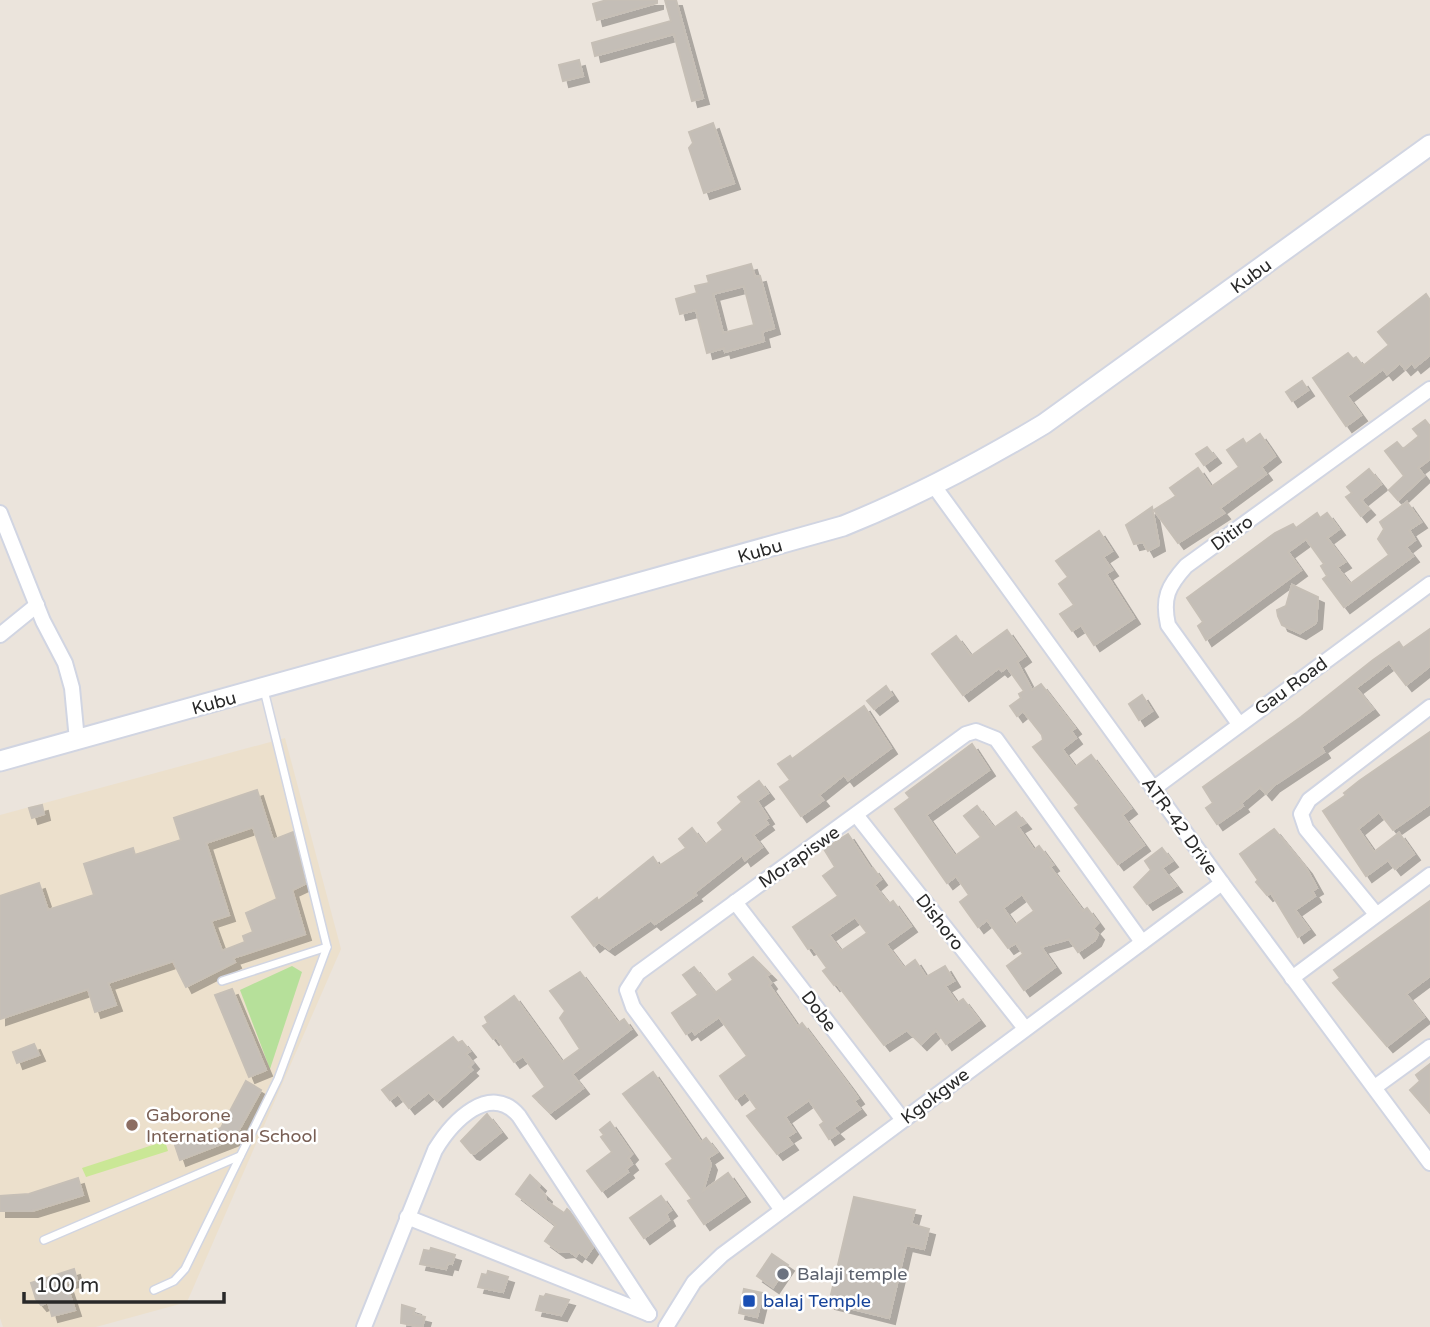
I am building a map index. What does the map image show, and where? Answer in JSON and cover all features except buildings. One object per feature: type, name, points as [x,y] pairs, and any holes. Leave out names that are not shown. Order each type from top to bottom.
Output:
[{"type":"main road","name":"Kubu","points":[[0,761],[843,526],[934,486],[1009,445],[1103,384],[1430,145]]},
{"type":"street","name":"Ditiro","points":[[1239,724],[1168,625],[1164,607],[1165,593],[1186,566],[1430,389]]},
{"type":"street","name":"ATR-42 Drive","points":[[934,486],[1153,789],[1430,1163]]},
{"type":"street","points":[[0,513],[37,605],[65,663],[72,688],[77,740]]},
{"type":"street","name":"Gau Road","points":[[1153,789],[1430,584]]},
{"type":"street","points":[[0,635],[37,605]]},
{"type":"street","points":[[1376,914],[1306,829],[1301,814],[1309,800],[1430,707]]},
{"type":"street","name":"Morapiswe","points":[[782,1210],[634,1007],[627,990],[638,973],[966,734],[976,731],[990,735],[1142,942]]},
{"type":"street","name":"Dishoro","points":[[856,816],[1024,1027]]},
{"type":"street","points":[[1292,978],[1430,875]]},
{"type":"street","name":"Kgokgwe","points":[[668,1324],[694,1282],[722,1255],[1024,1027],[1222,883]]},
{"type":"street","name":"Dobe","points":[[735,902],[903,1120]]},
{"type":"street","points":[[1375,1087],[1430,1047]]},
{"type":"street","points":[[364,1327],[407,1217],[444,1135],[480,1104],[498,1101],[511,1106],[649,1314]]},
{"type":"street","points":[[407,1217],[668,1324]]},
{"type":"lane","points":[[154,1290],[174,1281],[185,1269],[278,1079],[327,947],[264,689]]},
{"type":"lane","points":[[222,981],[327,947]]},
{"type":"lane","points":[[44,1240],[241,1156]]},
{"type":"shaded area","name":"Gaborone International School","points":[[285,738],[341,949],[187,1302],[96,1327],[3,1327],[0,1318],[0,815]]},
{"type":"green space","points":[[292,966],[302,972],[270,1069],[240,990]]},
{"type":"green space","points":[[165,1141],[168,1151],[86,1177],[82,1168]]},
{"type":"place","name":"Gaborone International School","points":[[132,1125]]},
{"type":"place","name":"Balaji temple","points":[[783,1274]]},
{"type":"place","name":"balaj Temple","points":[[749,1301]]}]
